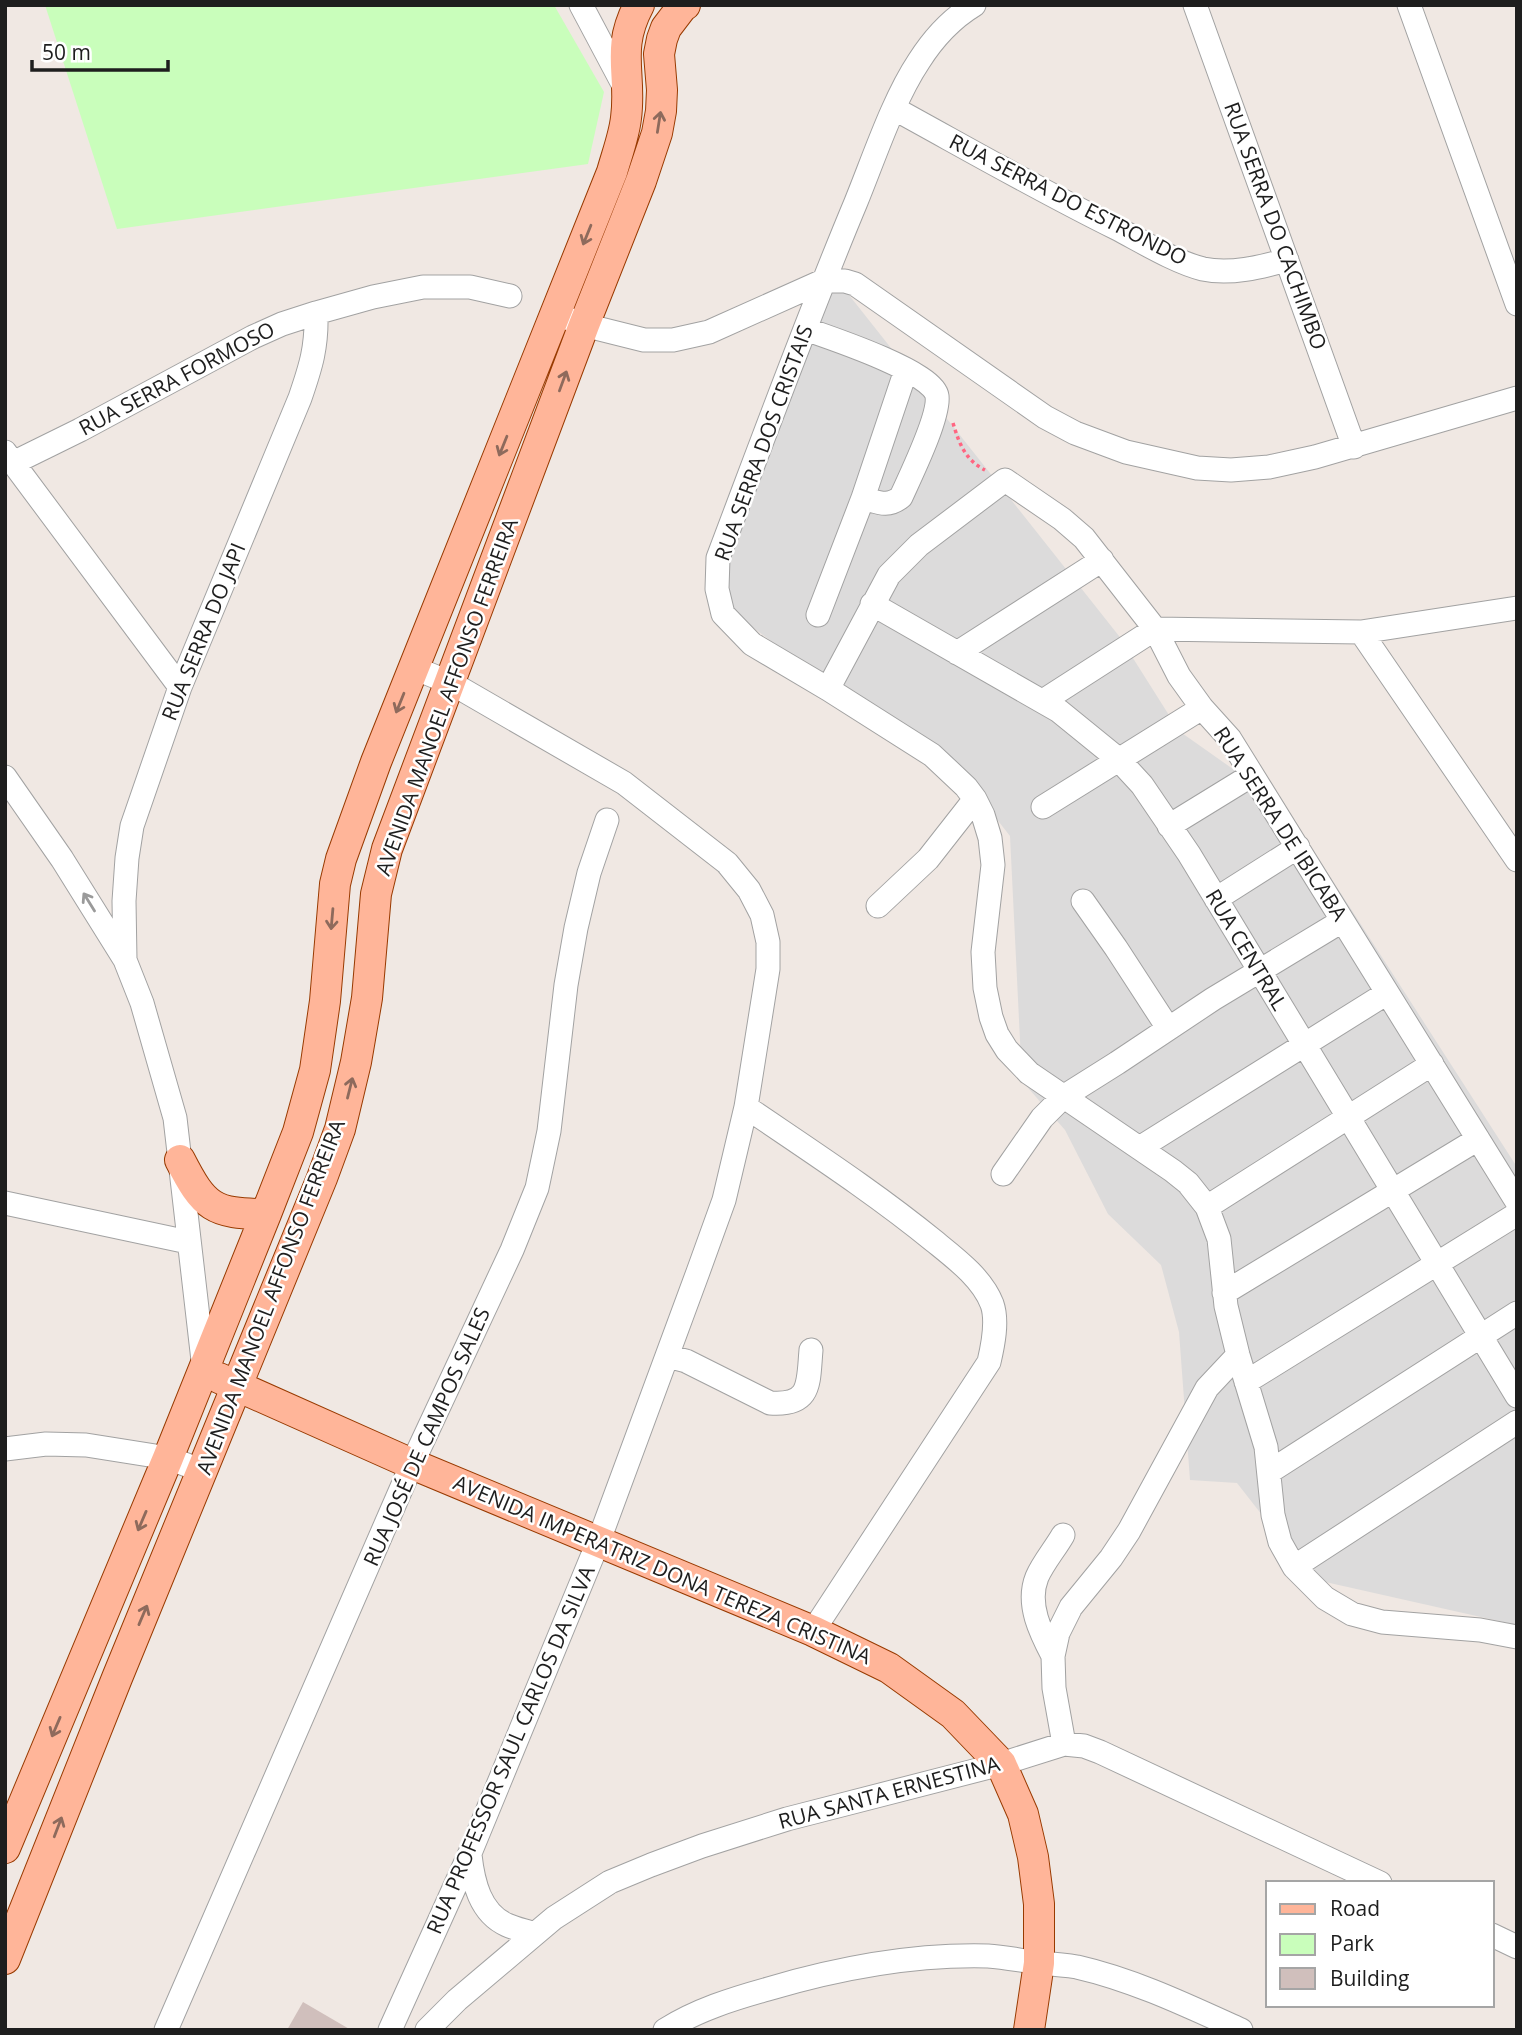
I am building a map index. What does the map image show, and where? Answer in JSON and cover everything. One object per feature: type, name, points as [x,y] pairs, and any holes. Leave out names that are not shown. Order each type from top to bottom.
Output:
[{"type":"main road","name":"AVENIDA MANOEL AFFONSO FERREIRA","points":[[5,1849],[204,1371],[298,1132],[315,1070],[325,1001],[335,884],[341,859],[376,762],[612,172],[626,118],[626,40],[639,5]]},
{"type":"main road","name":"AVENIDA MANOEL AFFONSO FERREIRA","points":[[5,1959],[340,1129],[356,1062],[367,998],[376,894],[387,849],[584,325],[639,187],[657,133],[662,90],[659,54],[662,39],[666,28],[682,6]]},
{"type":"main road","points":[[180,1160],[194,1187],[202,1198],[213,1206],[235,1213],[267,1214]]},
{"type":"main road","name":"AVENIDA IMPERATRIZ DONA TEREZA CRISTINA","points":[[204,1371],[412,1464],[813,1631],[889,1668],[953,1714],[1001,1764],[1023,1814],[1033,1857],[1039,1904],[1039,1962],[1028,2030]]},
{"type":"main road","points":[[82,1664],[117,1678]]},
{"type":"main road","points":[[5,1849],[43,1866]]},
{"type":"street","points":[[581,5],[627,90]]},
{"type":"street","name":"RUA SERRA DOS CRISTAIS","points":[[974,5],[962,12],[937,36],[917,63],[823,281],[718,558],[717,589],[723,614],[752,645],[932,755],[956,776],[975,799],[984,815],[993,865],[983,953],[990,1017],[997,1034],[1007,1050],[1029,1073],[1142,1147],[1188,1183],[1207,1207],[1219,1239],[1224,1293],[1238,1355],[1266,1447],[1273,1515],[1280,1542],[1294,1567],[1325,1598],[1352,1614],[1382,1622],[1480,1630],[1517,1637]]},
{"type":"street","name":"RUA SERRA DO CACHIMBO","points":[[1195,5],[1354,447]]},
{"type":"street","points":[[1409,5],[1517,304]]},
{"type":"street","name":"RUA SERRA DO ESTRONDO","points":[[895,109],[1096,218],[1170,256],[1203,269],[1232,270],[1287,260]]},
{"type":"street","points":[[556,313],[584,325],[644,340],[674,340],[709,332],[823,281],[845,281],[855,284],[1045,417],[1075,433],[1126,452],[1197,468],[1231,470],[1269,467],[1354,447],[1517,398]]},
{"type":"street","name":"RUA SERRA FORMOSO","points":[[9,457],[80,430],[253,337],[316,313],[423,287],[470,287],[510,296]]},
{"type":"street","name":"RUA SERRA DO JAPI","points":[[125,960],[124,901],[132,826],[180,687],[300,398],[313,360],[317,338],[316,313]]},
{"type":"street","points":[[805,329],[886,359],[926,380],[937,396],[934,417],[901,498],[891,504],[863,498]]},
{"type":"street","points":[[818,615],[863,498],[905,370]]},
{"type":"street","points":[[9,457],[180,687]]},
{"type":"street","points":[[828,689],[889,575],[919,545],[1005,480]]},
{"type":"street","name":"RUA SERRA DE IBICABA","points":[[1005,480],[1062,519],[1084,538],[1154,629],[1179,676],[1202,708],[1230,739],[1517,1202]]},
{"type":"street","points":[[957,653],[1102,560]]},
{"type":"street","name":"RUA CENTRAL","points":[[872,604],[1059,711],[1118,759],[1142,785],[1216,899],[1517,1396]]},
{"type":"street","points":[[1043,701],[1154,629],[1361,632],[1517,608]]},
{"type":"street","points":[[1361,632],[1517,860]]},
{"type":"street","name":"RUA PROFESSOR SAUL CARLOS DA SILVA","points":[[390,2030],[470,1853],[599,1540],[724,1200],[746,1107],[768,969],[768,942],[762,915],[749,890],[727,863],[624,783],[451,682],[414,668]]},
{"type":"street","points":[[1042,807],[1202,708]]},
{"type":"street","points":[[1169,826],[1252,775]]},
{"type":"street","points":[[5,777],[62,859],[125,960],[142,1003],[172,1105],[204,1371]]},
{"type":"street","points":[[878,906],[928,859],[975,799]]},
{"type":"street","name":"RUA JOSÉ DE CAMPOS SALES","points":[[166,2030],[412,1464],[512,1250],[537,1188],[549,1131],[566,985],[576,928],[589,873],[607,820]]},
{"type":"street","points":[[1216,899],[1298,847]]},
{"type":"street","points":[[1083,901],[1168,1028]]},
{"type":"street","points":[[1003,1174],[1042,1118],[1063,1097],[1213,999],[1342,921]]},
{"type":"street","points":[[1142,1147],[1387,993]]},
{"type":"street","points":[[1207,1207],[1432,1064]]},
{"type":"street","points":[[746,1107],[890,1205],[980,1283],[993,1305],[995,1339],[989,1362],[813,1631]]},
{"type":"street","points":[[1224,1293],[1478,1139]]},
{"type":"street","points":[[5,1203],[188,1242]]},
{"type":"street","points":[[1245,1382],[1517,1214]]},
{"type":"street","points":[[181,1427],[192,1268]]},
{"type":"street","points":[[1269,1472],[1517,1313]]},
{"type":"street","points":[[667,1356],[686,1361],[770,1403],[785,1404],[798,1399],[808,1387],[811,1350]]},
{"type":"street","points":[[1064,1744],[1054,1688],[1054,1656],[1058,1633],[1071,1606],[1111,1558],[1129,1531],[1207,1388],[1238,1355]]},
{"type":"street","points":[[1294,1567],[1517,1422]]},
{"type":"street","points":[[7,1451],[46,1444],[86,1445],[168,1458],[203,1471]]},
{"type":"street","points":[[1054,1656],[1041,1632],[1034,1606],[1037,1579],[1063,1535]]},
{"type":"street","name":"RUA SANTA ERNESTINA","points":[[427,2030],[457,2000],[534,1934],[610,1882],[702,1846],[788,1819],[1001,1764],[1064,1744],[1084,1746],[1100,1752],[1376,1881]]},
{"type":"street","points":[[470,1853],[472,1881],[484,1906],[505,1924],[534,1934]]},
{"type":"street","points":[[1494,1936],[1517,1947]]},
{"type":"street","points":[[665,2030],[685,2017],[733,1999],[811,1976],[947,1957],[990,1956],[1076,1967],[1115,1977],[1241,2030]]},
{"type":"path","points":[[950,415],[961,449],[975,465],[1005,480]]},
{"type":"shaded area","points":[[830,271],[1119,636],[1179,731],[1284,805],[1517,1167],[1517,1627],[1312,1579],[1237,1483],[1190,1480],[1179,1332],[1161,1265],[1108,1214],[1065,1130],[1022,1081],[1010,836],[981,799],[710,595]]},
{"type":"green space","points":[[45,5],[554,5],[604,92],[588,164],[117,229]]},
{"type":"building","points":[[303,2002],[351,2030],[287,2030]]}]
